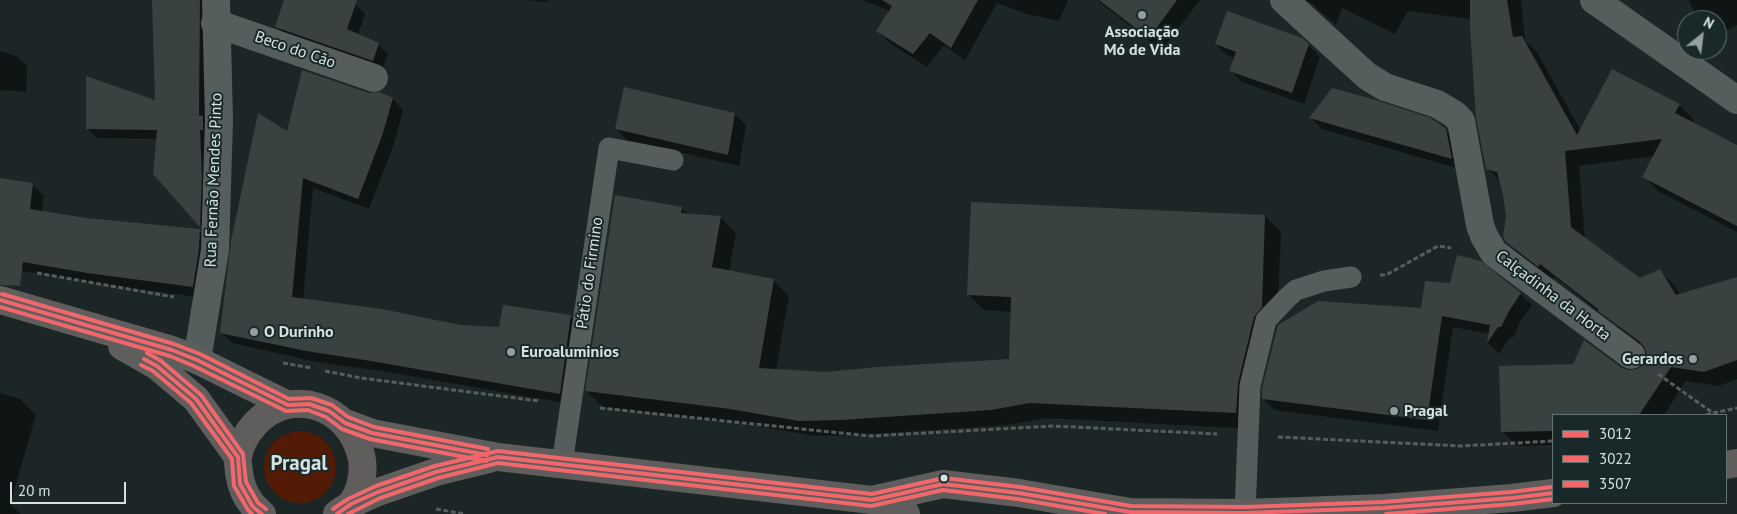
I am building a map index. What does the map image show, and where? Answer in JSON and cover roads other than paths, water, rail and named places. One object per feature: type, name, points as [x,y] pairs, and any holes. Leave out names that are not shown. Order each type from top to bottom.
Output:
[{"type":"main road","points":[[0,300],[172,350],[197,360],[288,405]]},
{"type":"main road","points":[[86,326],[157,366],[196,399],[238,458]]},
{"type":"main road","points":[[262,514],[253,507],[240,484],[238,458],[247,434],[264,414],[288,405],[309,404],[329,410],[346,423],[372,433],[498,457],[872,500],[906,514]]},
{"type":"main road","points":[[344,509],[360,484],[363,462],[358,441],[346,423]]},
{"type":"main road","points":[[344,509],[436,472],[498,457]]},
{"type":"main road","points":[[872,500],[943,484],[1019,493],[1127,513],[1245,513],[1383,508],[1552,493]]},
{"type":"street","name":"Calçadinha da Horta","points":[[1284,0],[1367,76],[1385,86],[1437,104],[1458,117],[1461,121],[1480,225],[1494,253],[1631,355]]},
{"type":"street","points":[[1594,0],[1737,100]]},
{"type":"street","name":"Beco do Cão","points":[[216,11],[374,78]]},
{"type":"street","name":"Rua Fernão Mendes Pinto","points":[[197,360],[215,250],[219,120],[216,11]]},
{"type":"lane","name":"Pátio do Firmino","points":[[562,464],[609,148],[673,160]]},
{"type":"lane","points":[[1245,513],[1250,386],[1265,323],[1268,317],[1296,290],[1351,277]]},
{"type":"place","name":"Associação Mó de Vida","points":[[1142,15]]},
{"type":"place","name":"O Durinho","points":[[254,332]]},
{"type":"place","name":"Euroaluminios","points":[[511,352]]},
{"type":"place","name":"Gerardos","points":[[1693,359]]},
{"type":"place","name":"Pragal","points":[[1394,411]]},
{"type":"district","name":"Pragal","points":[[299,464]]}]
